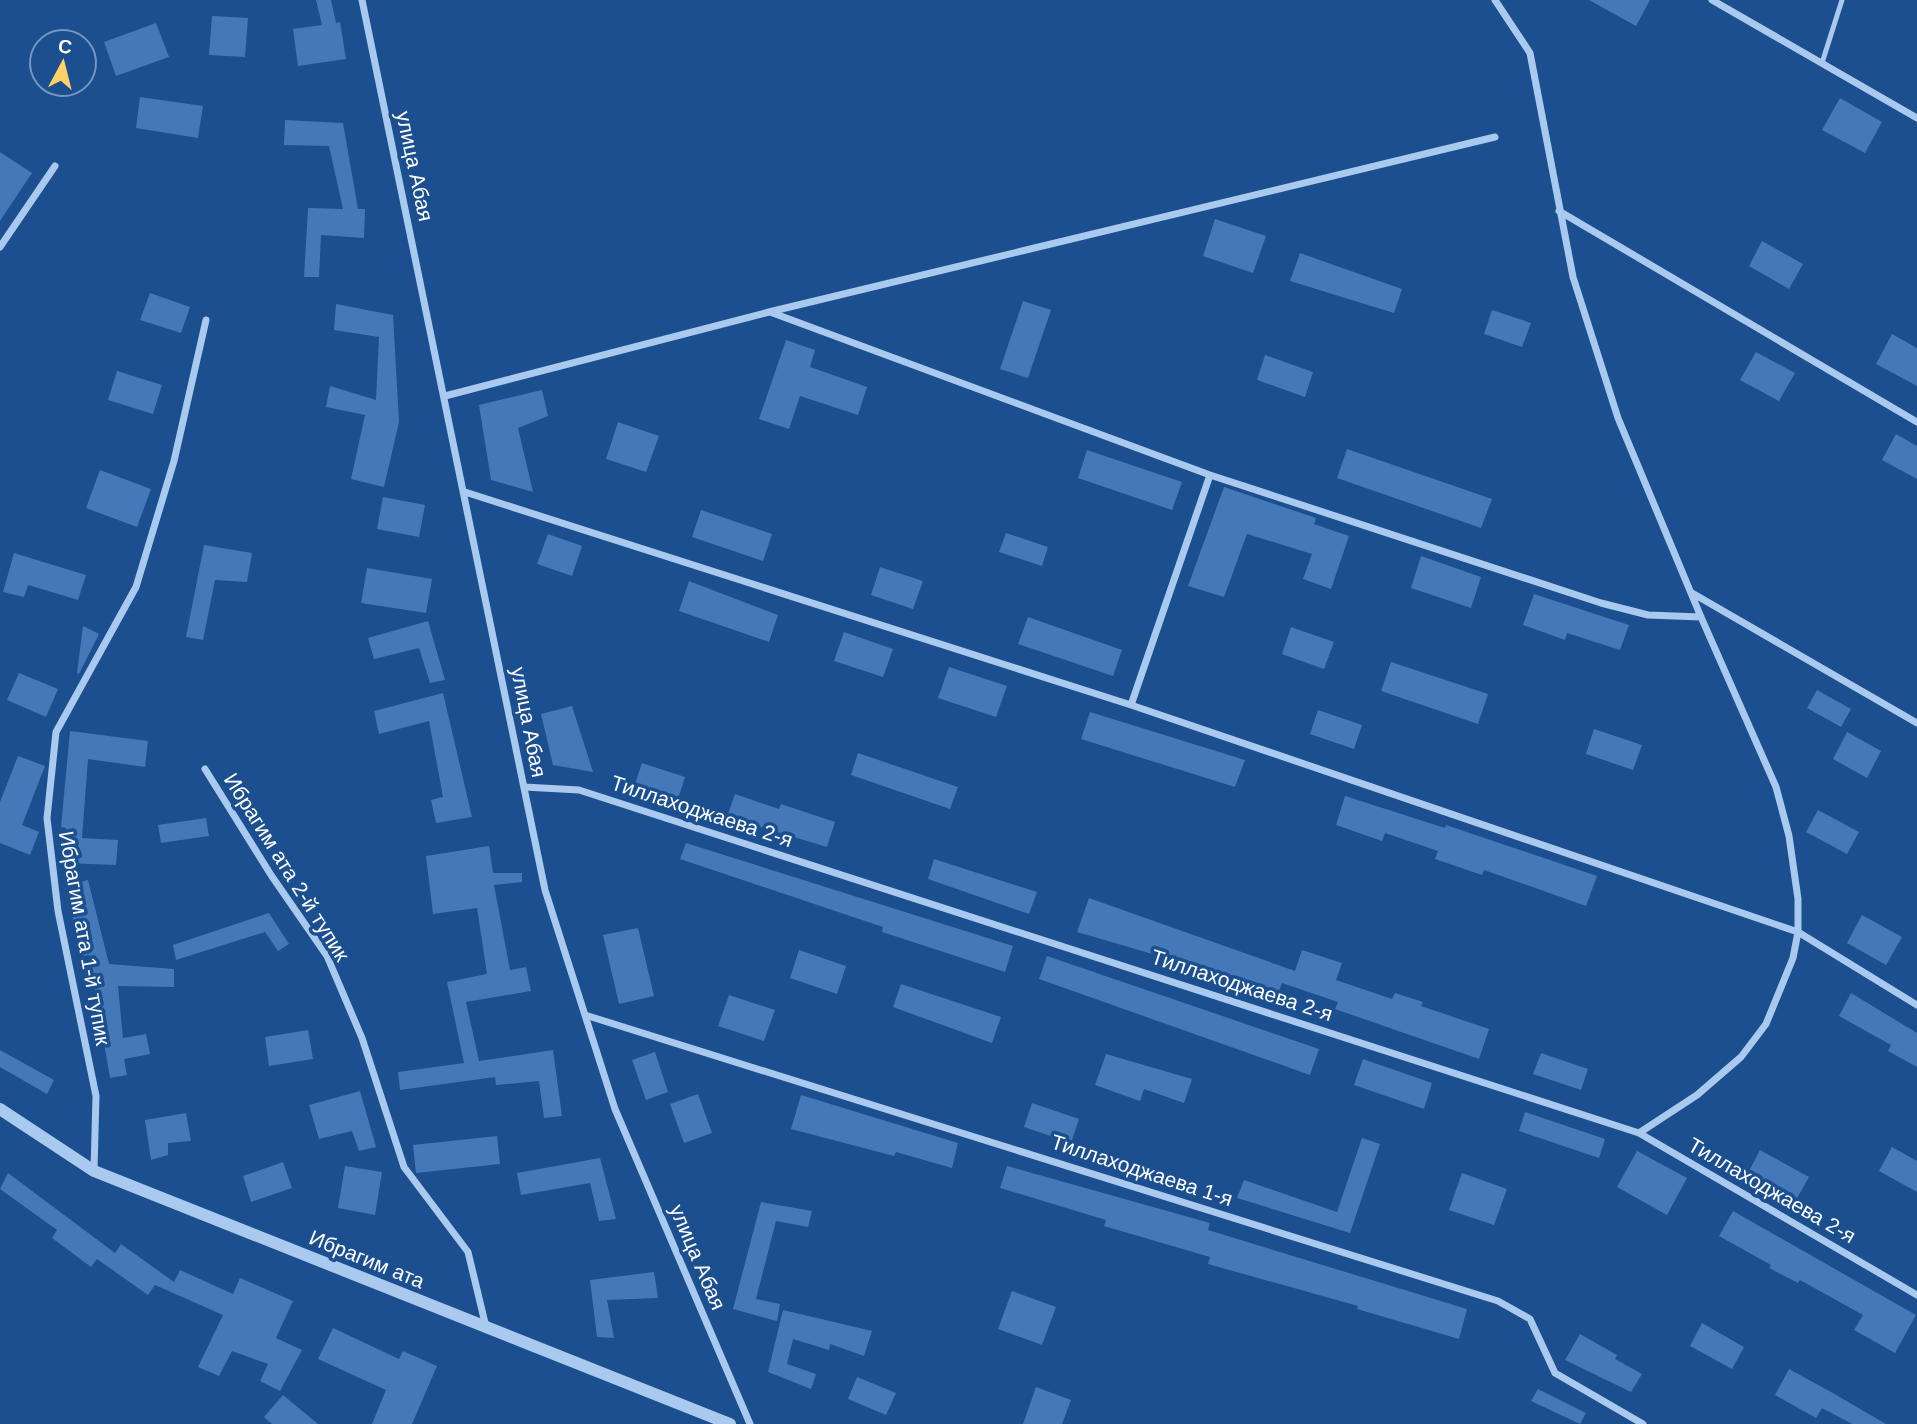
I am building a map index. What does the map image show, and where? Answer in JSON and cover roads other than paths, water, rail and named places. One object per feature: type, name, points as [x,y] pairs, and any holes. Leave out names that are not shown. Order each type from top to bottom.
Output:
[{"type":"street","name":"улица Абая","points":[[362,0],[545,890],[615,1109],[750,1424]]},
{"type":"street","points":[[1495,0],[1530,53],[1573,277],[1618,418],[1776,787],[1789,836],[1798,899],[1798,932],[1783,989],[1766,1024],[1741,1057],[1697,1095],[1639,1133]]},
{"type":"street","points":[[1712,0],[1917,118]]},
{"type":"street","points":[[445,396],[769,312],[1495,137]]},
{"type":"street","points":[[0,247],[55,166]]},
{"type":"street","points":[[1559,212],[1917,422]]},
{"type":"street","points":[[769,312],[1210,475],[1601,603],[1648,615],[1701,617]]},
{"type":"street","name":"Ибрагим ата 1-й тупик","points":[[94,1171],[96,1096],[58,911],[47,818],[55,732],[136,587],[174,461],[206,320]]},
{"type":"street","points":[[1131,705],[1210,475]]},
{"type":"street","points":[[464,492],[1131,705],[1798,932],[1917,1005]]},
{"type":"street","points":[[1691,592],[1917,723]]},
{"type":"street","name":"Ибрагим ата 2-й тупик","points":[[205,769],[271,875],[327,956],[362,1038],[404,1167],[468,1252],[486,1327]]},
{"type":"street","name":"Тиллаходжаева 2-я","points":[[524,787],[579,790],[1639,1133],[1917,1295]]},
{"type":"street","name":"Тиллаходжаева 1-я","points":[[585,1015],[1498,1301],[1530,1319],[1555,1373],[1643,1424]]},
{"type":"street","name":"Ибрагим ата","points":[[0,1110],[94,1171],[730,1424]]},
{"type":"lane","points":[[1822,62],[1842,0]]}]
